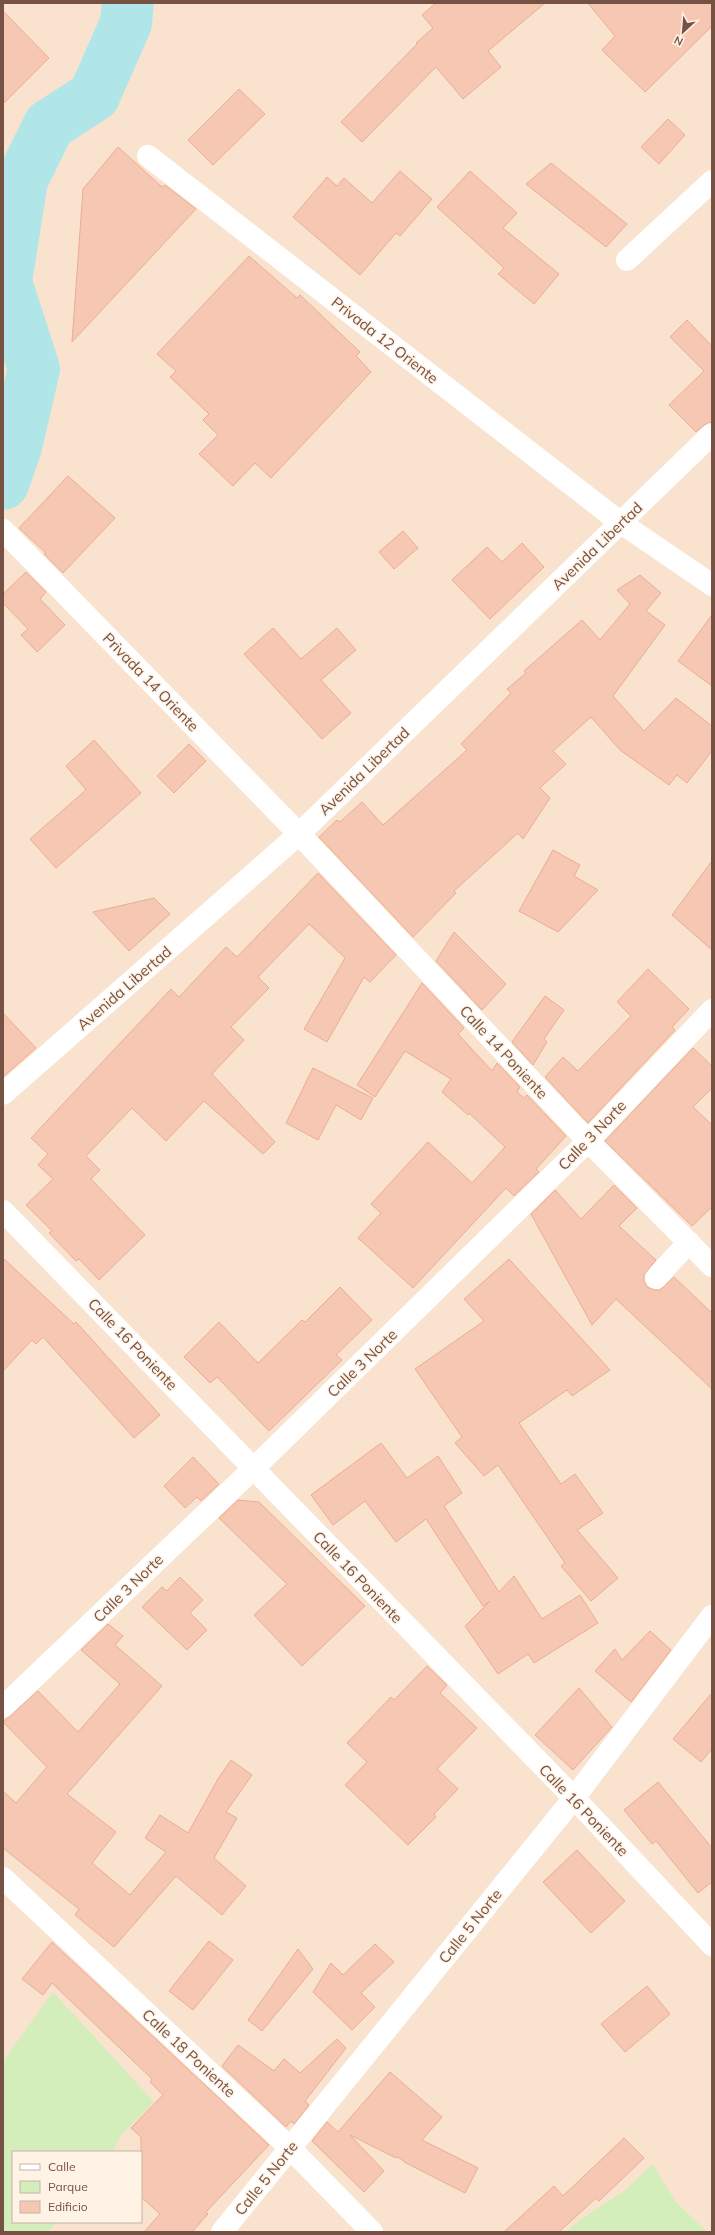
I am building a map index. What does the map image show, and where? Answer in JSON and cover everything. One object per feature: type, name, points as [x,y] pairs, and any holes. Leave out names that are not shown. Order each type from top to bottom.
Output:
[{"type":"street","name":"Privada 12 Oriente","points":[[148,156],[621,524],[712,584]]},
{"type":"street","points":[[628,260],[712,181]]},
{"type":"street","name":"Avenida Libertad","points":[[3,1094],[299,834],[621,524],[712,434]]},
{"type":"street","name":"Privada 14 Oriente","points":[[3,530],[299,834]]},
{"type":"street","name":"Calle 14 Poniente","points":[[299,834],[588,1141],[712,1266]]},
{"type":"street","name":"Calle 3 Norte","points":[[3,1707],[253,1469],[588,1141],[712,1010]]},
{"type":"street","name":"Calle 16 Poniente","points":[[3,1211],[574,1798],[712,1945]]},
{"type":"street","points":[[656,1278],[689,1242]]},
{"type":"street","name":"Calle 5 Norte","points":[[222,2232],[574,1798],[712,1616]]},
{"type":"street","name":"Calle 18 Poniente","points":[[3,1878],[290,2148],[372,2232]]},
{"type":"shaded area","points":[[3,3],[712,3],[712,2232],[3,2232]]},
{"type":"green space","points":[[53,1992],[154,2102],[121,2135],[113,2151],[12,2151],[12,2223],[56,2223],[47,2232],[3,2232],[3,2061]]},
{"type":"green space","points":[[653,2164],[675,2201],[707,2232],[565,2232],[590,2213],[624,2191]]},
{"type":"building","points":[[436,3],[545,3],[488,51],[501,67],[463,99],[436,67],[362,142],[341,122],[417,44],[416,43],[433,28],[422,15]]},
{"type":"building","points":[[588,3],[712,3],[712,26],[645,92],[602,50],[615,36]]},
{"type":"building","points":[[3,11],[49,58],[3,104]]},
{"type":"building","points":[[239,89],[265,114],[213,165],[188,140]]},
{"type":"building","points":[[668,119],[685,135],[659,164],[641,147]]},
{"type":"building","points":[[118,147],[162,187],[165,185],[196,209],[72,342],[83,189]]},
{"type":"building","points":[[551,163],[627,224],[606,247],[526,184]]},
{"type":"building","points":[[400,171],[432,199],[400,236],[396,233],[360,275],[293,217],[327,177],[337,186],[344,178],[372,203]]},
{"type":"building","points":[[470,171],[517,213],[503,228],[559,274],[534,304],[498,274],[504,268],[437,207]]},
{"type":"building","points":[[249,256],[297,298],[300,295],[360,352],[356,356],[371,372],[271,478],[255,463],[233,486],[199,454],[218,435],[203,420],[209,414],[170,377],[176,371],[157,354]]},
{"type":"building","points":[[687,320],[712,346],[712,422],[704,425],[696,432],[669,405],[704,371],[670,337]]},
{"type":"building","points":[[68,476],[115,518],[63,573],[44,554],[46,553],[19,528]]},
{"type":"building","points":[[403,531],[418,548],[394,569],[379,552]]},
{"type":"building","points":[[522,543],[544,567],[490,619],[452,580],[487,547],[502,562]]},
{"type":"building","points":[[26,572],[46,592],[40,599],[65,625],[37,652],[21,635],[28,629],[3,603],[3,594]]},
{"type":"building","points":[[640,575],[661,593],[646,611],[665,625],[613,696],[644,731],[676,698],[712,726],[712,751],[687,783],[677,775],[669,785],[620,750],[591,717],[553,751],[566,764],[540,788],[550,798],[523,839],[518,833],[454,891],[456,893],[413,937],[319,837],[337,820],[340,822],[362,802],[383,825],[467,750],[461,744],[511,693],[507,689],[526,673],[524,671],[582,620],[600,640],[630,604],[617,590]]},
{"type":"building","points":[[712,615],[712,686],[678,661]]},
{"type":"building","points":[[273,628],[301,659],[337,628],[356,650],[321,680],[351,713],[322,739],[244,654]]},
{"type":"building","points":[[94,740],[141,793],[56,868],[30,839],[86,790],[66,766]]},
{"type":"building","points":[[189,744],[206,761],[174,793],[157,776]]},
{"type":"building","points":[[553,850],[580,865],[574,876],[598,890],[558,932],[519,911]]},
{"type":"building","points":[[712,861],[712,950],[672,915]]},
{"type":"building","points":[[318,873],[396,955],[370,982],[364,977],[327,1042],[304,1029],[345,958],[309,924],[258,977],[269,988],[231,1027],[244,1040],[212,1074],[275,1142],[263,1154],[204,1101],[166,1141],[132,1108],[86,1156],[100,1170],[91,1179],[145,1235],[99,1280],[79,1259],[76,1261],[49,1233],[52,1231],[26,1205],[53,1179],[38,1165],[48,1154],[31,1138],[171,989],[179,997],[226,947],[237,957]]},
{"type":"building","points":[[154,898],[170,914],[129,951],[93,912]]},
{"type":"building","points":[[454,932],[506,984],[482,1010],[436,961]]},
{"type":"building","points":[[648,969],[689,1009],[672,1027],[675,1030],[588,1123],[545,1077],[563,1057],[578,1071],[631,1016],[617,1002]]},
{"type":"building","points":[[422,983],[464,1028],[458,1034],[492,1071],[497,1063],[520,1087],[517,1092],[524,1098],[527,1095],[566,1136],[536,1169],[539,1172],[514,1196],[506,1188],[413,1288],[358,1238],[381,1213],[371,1204],[428,1142],[472,1183],[505,1147],[469,1113],[468,1115],[442,1092],[451,1079],[405,1051],[375,1097],[357,1085]]},
{"type":"building","points":[[545,996],[564,1010],[544,1039],[547,1042],[533,1065],[512,1042]]},
{"type":"building","points":[[3,1013],[36,1048],[3,1077]]},
{"type":"building","points":[[693,1048],[712,1066],[712,1088],[693,1107],[712,1125],[712,1207],[692,1226],[605,1141]]},
{"type":"building","points":[[313,1068],[373,1098],[361,1120],[336,1105],[318,1140],[286,1123]]},
{"type":"building","points":[[614,1185],[637,1208],[619,1226],[656,1260],[644,1275],[644,1281],[647,1287],[654,1290],[660,1290],[674,1277],[712,1313],[712,1389],[616,1299],[592,1325],[531,1214],[555,1190],[581,1219]]},
{"type":"building","points":[[3,1258],[74,1324],[76,1322],[160,1415],[134,1438],[43,1337],[36,1344],[32,1340],[3,1371]]},
{"type":"building","points":[[509,1259],[610,1370],[572,1396],[567,1390],[519,1423],[561,1484],[575,1474],[603,1513],[577,1530],[618,1578],[591,1601],[561,1566],[565,1563],[498,1465],[484,1476],[455,1443],[462,1437],[415,1369],[484,1321],[464,1299]]},
{"type":"building","points":[[340,1287],[372,1320],[336,1355],[342,1360],[269,1431],[217,1377],[210,1383],[184,1357],[219,1322],[258,1363],[302,1320],[305,1322]]},
{"type":"building","points":[[381,1443],[407,1478],[438,1456],[462,1493],[444,1506],[499,1592],[514,1576],[542,1619],[580,1595],[598,1623],[534,1663],[528,1654],[498,1674],[465,1626],[490,1601],[483,1606],[426,1519],[396,1542],[365,1501],[333,1525],[311,1495]]},
{"type":"building","points":[[193,1457],[219,1484],[201,1501],[197,1497],[185,1508],[164,1486]]},
{"type":"building","points":[[238,1500],[259,1502],[365,1606],[302,1666],[254,1615],[287,1584],[219,1518]]},
{"type":"building","points":[[180,1577],[203,1600],[190,1613],[207,1630],[187,1650],[142,1607],[162,1587],[167,1591]]},
{"type":"building","points":[[108,1624],[123,1636],[115,1645],[162,1686],[67,1794],[116,1832],[92,1863],[130,1895],[166,1852],[145,1838],[160,1815],[188,1833],[218,1779],[231,1760],[252,1775],[226,1812],[237,1818],[214,1858],[246,1886],[222,1915],[176,1876],[114,1947],[75,1915],[79,1909],[3,1848],[3,1791],[16,1803],[47,1767],[3,1722],[38,1691],[78,1732],[120,1684],[81,1650]]},
{"type":"building","points":[[650,1631],[671,1650],[631,1702],[595,1671],[615,1649],[622,1660]]},
{"type":"building","points":[[427,1666],[447,1685],[440,1693],[477,1728],[437,1769],[458,1789],[434,1814],[436,1817],[408,1845],[345,1785],[367,1762],[347,1743],[391,1697],[394,1700]]},
{"type":"building","points":[[579,1688],[612,1727],[573,1770],[535,1735]]},
{"type":"building","points":[[712,1693],[712,1749],[701,1762],[673,1739]]},
{"type":"building","points":[[658,1782],[712,1848],[712,1882],[698,1893],[656,1841],[652,1844],[624,1810]]},
{"type":"building","points":[[577,1850],[625,1901],[591,1933],[543,1882]]},
{"type":"building","points":[[209,1941],[233,1960],[193,2010],[169,1991]]},
{"type":"building","points":[[52,1942],[269,2145],[206,2212],[208,2214],[192,2232],[144,2232],[160,2214],[142,2198],[141,2137],[131,2128],[163,2095],[150,2082],[152,2079],[52,1983],[43,1995],[22,1979]]},
{"type":"building","points":[[375,1944],[394,1962],[361,1993],[375,2007],[352,2030],[313,1992],[331,1963],[343,1975]]},
{"type":"building","points":[[298,1949],[313,1969],[262,2031],[248,2020]]},
{"type":"building","points":[[647,1986],[670,2014],[625,2052],[601,2024]]},
{"type":"building","points":[[337,2039],[346,2048],[305,2101],[309,2105],[294,2124],[291,2121],[286,2127],[222,2066],[238,2045],[274,2071],[284,2059],[300,2073]]},
{"type":"building","points":[[390,2072],[442,2117],[422,2140],[478,2168],[465,2193],[406,2163],[398,2157],[396,2158],[350,2135],[384,2171],[364,2192],[312,2141],[327,2122],[338,2132]]},
{"type":"building","points":[[624,2138],[644,2158],[599,2201],[596,2198],[559,2232],[504,2232],[554,2186],[563,2196]]},
{"type":"waterway","points":[[3,484],[16,447],[34,369],[6,282],[22,180],[49,125],[94,96],[126,23],[128,3]]}]
